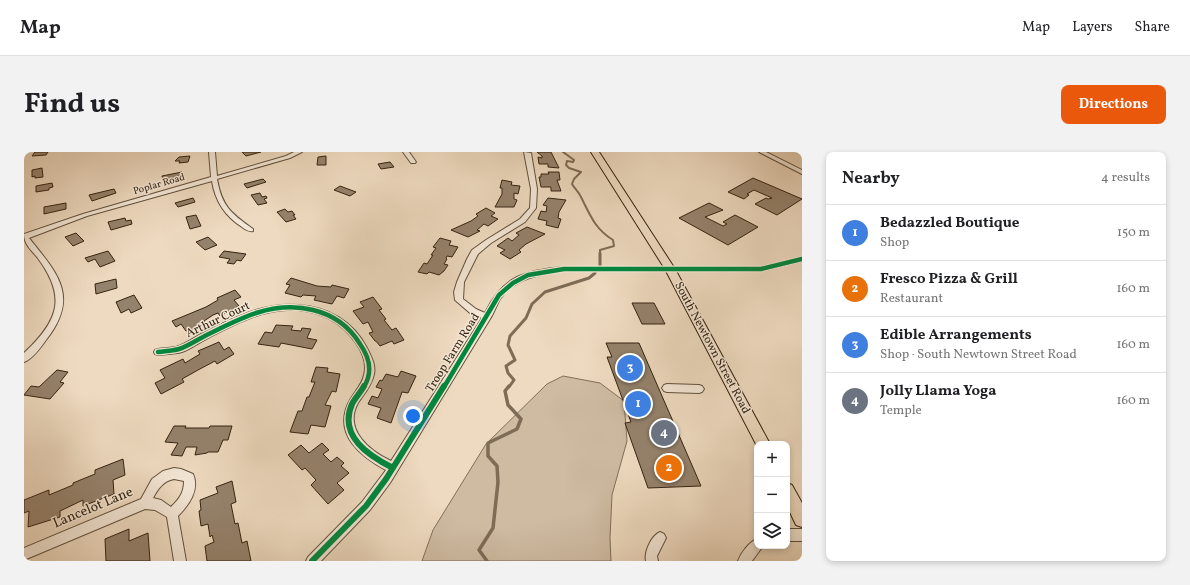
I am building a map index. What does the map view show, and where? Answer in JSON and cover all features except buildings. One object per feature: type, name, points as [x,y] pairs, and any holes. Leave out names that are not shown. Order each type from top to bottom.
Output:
[{"type":"main road","name":"South Newtown Street Road","points":[[595,152],[670,269],[761,441]]},
{"type":"main road","points":[[790,496],[802,519]]},
{"type":"street","points":[[212,152],[213,179],[229,214],[251,230]]},
{"type":"street","name":"Poplar Road","points":[[25,237],[85,215],[288,157],[299,152]]},
{"type":"street","points":[[406,152],[413,162]]},
{"type":"street","points":[[487,317],[472,311],[459,300],[457,292],[475,253],[491,240],[522,220],[532,209],[534,196],[527,152]]},
{"type":"street","points":[[762,152],[802,172]]},
{"type":"street","points":[[24,358],[45,338],[54,323],[58,308],[59,294],[56,282],[25,237]]},
{"type":"street","name":"Troop Farm Road","points":[[312,561],[366,506],[392,468],[487,317],[498,295],[514,281],[538,271],[564,269],[761,269],[802,259]]},
{"type":"street","name":"Arthur Court","points":[[158,352],[177,350],[256,312],[281,308],[302,308],[323,312],[341,322],[354,336],[370,364],[369,376],[352,405],[348,418],[351,435],[359,446],[392,468]]},
{"type":"street","points":[[667,388],[699,389]]},
{"type":"street","points":[[145,502],[150,490],[158,480],[169,474],[180,473],[189,478],[190,490],[184,502],[172,514],[180,561]]},
{"type":"street","name":"Lancelot Lane","points":[[24,554],[145,502],[157,504],[172,514]]},
{"type":"street","points":[[790,535],[802,535]]},
{"type":"street","points":[[652,561],[651,555],[660,538]]},
{"type":"street","points":[[744,561],[754,549]]},
{"type":"shaded area","points":[[563,376],[600,383],[624,401],[627,441],[612,495],[610,538],[611,561],[422,561],[433,530],[486,444],[547,384]]},
{"type":"waterway","points":[[563,152],[574,160],[573,162],[567,161],[566,165],[569,168],[581,172],[574,179],[572,184],[580,195],[590,216],[597,226],[613,240],[614,246],[600,250],[600,269]]},
{"type":"waterway","points":[[509,387],[514,380],[508,373],[506,366],[515,360],[508,345],[510,336],[526,318],[532,304],[545,292],[589,278],[595,273]]},
{"type":"waterway","points":[[487,561],[479,550],[493,528],[498,482],[497,466],[488,456],[488,443],[517,429],[521,419],[508,405],[505,391],[509,386]]},
{"type":"cycle path","points":[[312,561],[366,506],[386,479],[487,317],[497,297],[505,288],[513,283],[528,275],[564,269],[761,269],[802,259]]},
{"type":"cycle path","points":[[158,352],[179,349],[238,320],[277,308],[304,308],[319,311],[328,315],[346,326],[362,346],[369,362],[369,376],[352,405],[349,416],[349,426],[352,435],[365,451],[393,468]]},
{"type":"place","name":"Edible Arrangements","points":[[630,368]]},
{"type":"place","name":"Bedazzled Boutique","points":[[638,404]]},
{"type":"place","name":"Jolly Llama Yoga","points":[[664,433]]},
{"type":"place","name":"Fresco Pizza & Grill","points":[[669,468]]}]
